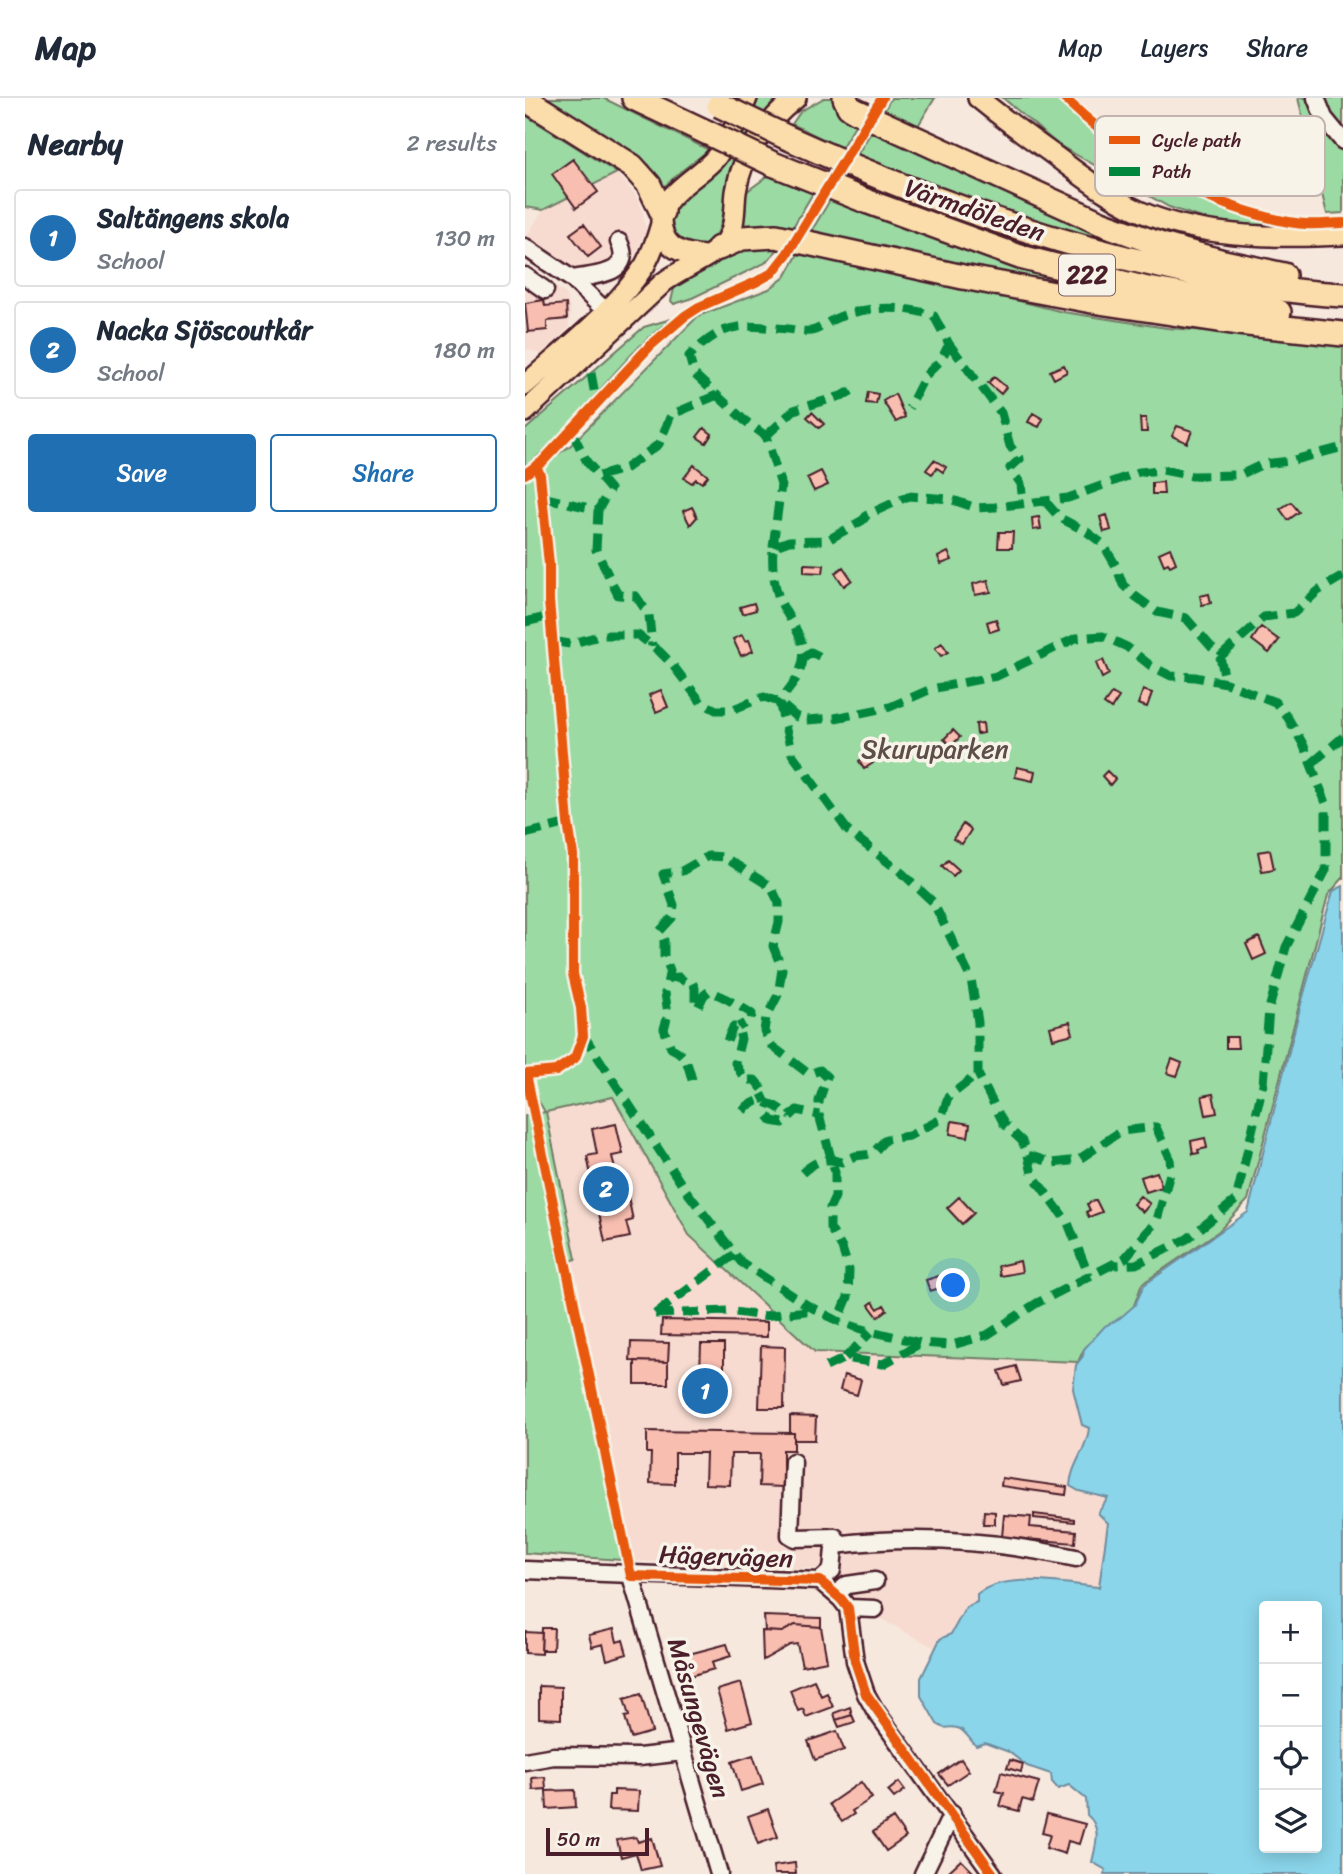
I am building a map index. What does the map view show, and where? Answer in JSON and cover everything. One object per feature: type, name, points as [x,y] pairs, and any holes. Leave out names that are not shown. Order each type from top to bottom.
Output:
[{"type":"highway","name":"Värmdöleden","points":[[634,98],[783,168],[1020,257],[1105,280],[1316,324]]},
{"type":"highway","points":[[845,98],[849,107],[856,111],[1101,223],[1162,245],[1312,286],[1343,283]]},
{"type":"highway","points":[[525,99],[632,166],[649,185],[662,218]]},
{"type":"highway","name":"Värmdöleden","points":[[712,102],[879,177],[1038,235],[1194,274],[1312,286]]},
{"type":"highway","points":[[712,252],[742,237],[796,239],[963,277],[1092,301],[1238,323],[1316,324],[1343,334]]},
{"type":"highway","name":"222","points":[[1312,286],[1343,295]]},
{"type":"highway","name":"222","points":[[1316,324],[1343,320]]},
{"type":"main road","points":[[525,412],[612,318],[646,262],[671,196],[700,173],[717,155],[747,98]]},
{"type":"main road","points":[[525,385],[580,336],[712,252],[732,229],[741,168],[770,121],[796,98]]},
{"type":"main road","points":[[978,98],[1095,184]]},
{"type":"main road","points":[[994,98],[1047,150]]},
{"type":"main road","points":[[1112,196],[1151,216],[1213,231],[1306,237],[1343,235]]},
{"type":"main road","points":[[662,218],[666,239],[674,248],[686,254],[712,252]]},
{"type":"street","points":[[1316,98],[1323,116]]},
{"type":"street","points":[[1325,119],[1343,141]]},
{"type":"street","points":[[572,279],[610,272],[622,263],[624,253],[619,242]]},
{"type":"street","points":[[525,247],[572,279],[612,318]]},
{"type":"street","points":[[525,276],[545,290]]},
{"type":"street","points":[[793,1462],[790,1535],[795,1538],[835,1537],[832,1570],[820,1581],[848,1608],[855,1661],[866,1694],[993,1874]]},
{"type":"street","points":[[835,1545],[922,1542],[1021,1546],[1076,1558]]},
{"type":"street","name":"Hägervägen","points":[[525,1570],[820,1581]]},
{"type":"street","name":"Måsungevägen","points":[[631,1576],[719,1874]]},
{"type":"street","points":[[836,1594],[847,1585],[875,1581]]},
{"type":"street","points":[[848,1608],[875,1609]]},
{"type":"street","points":[[525,1761],[554,1756],[639,1757],[683,1752]]},
{"type":"street","points":[[923,1874],[952,1814]]},
{"type":"shaded area","points":[[591,157],[617,173],[635,194],[642,208],[646,231],[635,255],[624,268],[597,278],[565,263],[525,238],[543,210]]},
{"type":"shaded area","points":[[525,266],[566,294],[571,314],[568,329],[542,354],[525,349]]},
{"type":"shaded area","points":[[613,1097],[689,1235],[815,1352],[1078,1362],[1073,1393],[1082,1425],[1089,1428],[1088,1443],[1073,1468],[1079,1491],[1108,1498],[1108,1523],[1099,1587],[1006,1580],[986,1587],[978,1602],[951,1634],[940,1639],[935,1648],[855,1605],[820,1569],[634,1561],[598,1410],[570,1261],[576,1258],[546,1113]]},
{"type":"green space","points":[[539,98],[603,98],[709,150],[664,187],[649,165],[627,149]]},
{"type":"green space","points":[[757,98],[778,98],[752,130],[732,166],[719,231],[705,247],[682,243],[673,232],[671,222],[674,212],[688,194],[724,161],[751,114]]},
{"type":"green space","points":[[824,98],[833,98],[857,122],[841,148],[792,124],[801,111]]},
{"type":"green space","points":[[891,98],[935,98],[916,129],[882,114]]},
{"type":"green space","points":[[1003,98],[1057,98],[1095,131],[1095,165],[1057,144]]},
{"type":"green space","points":[[1298,98],[1343,98],[1343,213],[1327,214],[1322,196],[1325,196],[1325,116],[1302,116]]},
{"type":"green space","points":[[525,115],[617,173],[543,210],[525,207]]},
{"type":"green space","points":[[873,129],[1212,267],[1110,243],[1036,220],[945,190],[857,155]]},
{"type":"green space","points":[[768,176],[813,193],[790,232],[740,234],[745,217],[746,192]]},
{"type":"green space","points":[[1149,196],[1194,196],[1271,225],[1250,229],[1217,223],[1169,207]]},
{"type":"green space","points":[[830,200],[1080,288],[985,273],[809,235]]},
{"type":"green space","points":[[783,244],[765,263],[690,299],[674,304],[671,301],[675,285],[743,247]]},
{"type":"green space","name":"Skuruparken","points":[[802,247],[1063,312],[1167,328],[1343,341],[1343,878],[1328,895],[1248,1200],[1219,1231],[1142,1284],[1133,1308],[1084,1349],[1078,1362],[815,1352],[689,1235],[613,1097],[546,1112],[576,1259],[570,1261],[598,1410],[634,1561],[525,1553],[525,1116],[545,1112],[525,1078],[525,478],[571,445],[698,316],[769,289],[785,277]]},
{"type":"green space","points":[[671,319],[642,344],[556,439],[525,467],[525,430],[644,327]]},
{"type":"water","points":[[1343,886],[1343,1874],[1104,1874],[1106,1870],[1092,1862],[1096,1831],[1087,1815],[1086,1799],[1069,1785],[1058,1789],[1052,1782],[1051,1774],[1027,1766],[1009,1752],[985,1743],[976,1746],[960,1729],[944,1728],[937,1724],[921,1696],[921,1678],[940,1639],[951,1634],[966,1607],[977,1602],[977,1594],[989,1587],[1003,1583],[1035,1581],[1099,1587],[1108,1523],[1098,1513],[1108,1498],[1070,1486],[1089,1428],[1082,1425],[1073,1389],[1076,1365],[1083,1356],[1084,1349],[1105,1326],[1135,1305],[1144,1285],[1248,1212],[1333,891]]},
{"type":"building","points":[[573,159],[598,192],[576,208],[552,174]]},
{"type":"building","points":[[584,224],[601,247],[588,257],[570,234]]},
{"type":"building","points":[[544,300],[545,306],[566,304],[567,319],[547,321],[547,330],[528,332],[525,303]]},
{"type":"building","points":[[1064,365],[1067,372],[1054,379],[1050,371]]},
{"type":"building","points":[[994,377],[1006,387],[1001,394],[988,383]]},
{"type":"building","points":[[868,392],[878,394],[876,404],[866,403]]},
{"type":"building","points":[[895,394],[905,417],[896,422],[883,401]]},
{"type":"building","points":[[812,412],[824,424],[819,428],[807,417]]},
{"type":"building","points":[[1033,413],[1043,419],[1039,427],[1028,422]]},
{"type":"building","points":[[1140,418],[1146,418],[1147,432],[1141,432]]},
{"type":"building","points":[[1177,426],[1192,431],[1187,443],[1172,436]]},
{"type":"building","points":[[704,428],[712,434],[706,443],[697,437]]},
{"type":"building","points":[[934,460],[946,467],[943,472],[937,468],[932,474],[926,470]]},
{"type":"building","points":[[694,465],[708,476],[702,483],[696,479],[692,483],[684,478]]},
{"type":"building","points":[[821,471],[828,485],[814,491],[807,478]]},
{"type":"building","points":[[1163,482],[1164,494],[1152,494],[1152,483]]},
{"type":"building","points":[[1291,502],[1299,512],[1288,520],[1280,509]]},
{"type":"building","points":[[692,507],[697,517],[690,525],[683,511]]},
{"type":"building","points":[[1107,515],[1111,530],[1104,532],[1100,517]]},
{"type":"building","points":[[1039,517],[1041,529],[1033,530],[1032,518]]},
{"type":"building","points":[[999,532],[1013,532],[1012,548],[998,548]]},
{"type":"building","points":[[1170,548],[1176,563],[1164,565],[1159,553]]},
{"type":"building","points":[[948,552],[952,560],[941,564],[938,557]]},
{"type":"building","points":[[804,564],[824,565],[823,573],[804,572]]},
{"type":"building","points":[[843,567],[852,580],[844,586],[835,573]]},
{"type":"building","points":[[988,580],[991,592],[975,595],[973,584]]},
{"type":"building","points":[[1209,594],[1211,603],[1202,605],[1200,596]]},
{"type":"building","points":[[754,603],[756,610],[742,614],[740,607]]},
{"type":"building","points":[[996,619],[999,629],[990,632],[987,622]]},
{"type":"building","points":[[1261,627],[1279,640],[1269,653],[1252,640]]},
{"type":"building","points":[[742,635],[745,641],[749,640],[753,651],[741,656],[733,639]]},
{"type":"building","points":[[942,643],[948,652],[941,656],[935,648]]},
{"type":"building","points":[[1103,660],[1109,674],[1102,678],[1096,663]]},
{"type":"building","points":[[661,690],[668,707],[656,712],[649,695]]},
{"type":"building","points":[[1143,690],[1152,693],[1147,707],[1138,704]]},
{"type":"building","points":[[1112,693],[1119,697],[1111,709],[1104,704]]},
{"type":"building","points":[[983,723],[984,733],[977,734],[976,724]]},
{"type":"building","points":[[953,730],[960,737],[951,746],[944,739]]},
{"type":"building","points":[[868,755],[873,763],[864,769],[859,761]]},
{"type":"building","points":[[1017,767],[1035,771],[1033,781],[1015,777]]},
{"type":"building","points":[[1107,771],[1115,779],[1110,785],[1102,776]]},
{"type":"building","points":[[963,824],[971,830],[962,844],[953,839]]},
{"type":"building","points":[[1270,850],[1274,869],[1262,871],[1258,852]]},
{"type":"building","points":[[948,860],[959,870],[953,876],[942,866]]},
{"type":"building","points":[[1259,937],[1266,954],[1253,960],[1246,944]]},
{"type":"building","points":[[1070,1022],[1073,1034],[1053,1039],[1050,1027]]},
{"type":"building","points":[[1226,1037],[1237,1037],[1238,1048],[1226,1048]]},
{"type":"building","points":[[1172,1059],[1182,1063],[1177,1076],[1167,1073]]},
{"type":"building","points":[[1213,1094],[1217,1113],[1206,1115],[1202,1096]]},
{"type":"building","points":[[952,1121],[970,1124],[968,1137],[950,1134]]},
{"type":"building","points":[[616,1124],[623,1154],[612,1156],[620,1193],[627,1192],[633,1220],[626,1222],[630,1237],[605,1242],[587,1156],[597,1154],[592,1129]]},
{"type":"building","points":[[1205,1138],[1207,1148],[1193,1154],[1191,1141]]},
{"type":"building","points":[[1157,1172],[1162,1187],[1146,1192],[1141,1177]]},
{"type":"building","points":[[1140,1196],[1150,1204],[1143,1212],[1133,1204]]},
{"type":"building","points":[[959,1197],[974,1213],[962,1224],[947,1208]]},
{"type":"building","points":[[1096,1200],[1102,1212],[1089,1217],[1086,1212],[1090,1210],[1087,1204]]},
{"type":"building","points":[[1020,1261],[1022,1272],[1000,1276],[998,1266]]},
{"type":"building","points":[[939,1276],[943,1287],[930,1291],[926,1280]]},
{"type":"building","points":[[873,1302],[878,1309],[884,1305],[887,1310],[878,1317],[869,1305]]},
{"type":"building","points":[[662,1320],[767,1322],[767,1337],[661,1335]]},
{"type":"building","points":[[631,1342],[669,1343],[668,1362],[630,1361]]},
{"type":"building","points":[[701,1344],[724,1344],[724,1406],[699,1405]]},
{"type":"building","points":[[761,1346],[785,1347],[784,1408],[759,1408]]},
{"type":"building","points":[[635,1361],[668,1362],[668,1384],[635,1384]]},
{"type":"building","points":[[1016,1366],[1021,1381],[1004,1385],[999,1371]]},
{"type":"building","points":[[844,1375],[861,1380],[857,1395],[840,1390]]},
{"type":"building","points":[[790,1416],[816,1417],[815,1440],[794,1440],[794,1433],[790,1433]]},
{"type":"building","points":[[647,1431],[794,1433],[794,1450],[783,1450],[783,1487],[759,1486],[760,1454],[731,1454],[730,1485],[705,1484],[706,1453],[675,1453],[675,1484],[650,1483],[651,1453],[647,1453]]},
{"type":"building","points":[[1002,1478],[1067,1487],[1066,1495],[1001,1486]]},
{"type":"building","points":[[984,1511],[995,1512],[995,1524],[983,1524]]},
{"type":"building","points":[[1034,1514],[1074,1519],[1074,1522],[1034,1518]]},
{"type":"building","points":[[1004,1515],[1031,1517],[1030,1527],[1076,1531],[1075,1543],[1002,1537]]},
{"type":"building","points":[[764,1616],[821,1618],[821,1627],[795,1625],[782,1632],[765,1631]]},
{"type":"building","points":[[795,1625],[821,1627],[827,1661],[802,1666],[797,1644],[763,1660],[762,1631],[782,1632]]},
{"type":"building","points":[[542,1628],[554,1628],[553,1650],[541,1650]]},
{"type":"building","points":[[614,1629],[617,1642],[623,1640],[627,1654],[607,1660],[603,1644],[592,1647],[589,1635]]},
{"type":"building","points":[[525,1632],[542,1633],[541,1654],[525,1653]]},
{"type":"building","points":[[727,1644],[731,1656],[712,1662],[714,1669],[690,1676],[685,1655]]},
{"type":"building","points":[[814,1680],[821,1696],[827,1693],[833,1707],[806,1717],[803,1709],[798,1711],[790,1690]]},
{"type":"building","points":[[741,1683],[752,1722],[728,1729],[717,1690]]},
{"type":"building","points":[[539,1686],[561,1687],[561,1719],[539,1718]]},
{"type":"building","points":[[641,1694],[652,1732],[631,1738],[625,1717],[629,1716],[624,1699]]},
{"type":"building","points":[[850,1707],[852,1715],[836,1720],[834,1713]]},
{"type":"building","points":[[852,1715],[855,1722],[839,1727],[836,1720]]},
{"type":"building","points":[[837,1731],[844,1750],[815,1760],[808,1741]]},
{"type":"building","points":[[753,1755],[763,1784],[741,1791],[732,1762]]},
{"type":"building","points":[[961,1759],[969,1771],[948,1785],[939,1774]]},
{"type":"building","points":[[1010,1760],[1023,1764],[1021,1772],[1007,1768]]},
{"type":"building","points":[[1001,1772],[1039,1782],[1033,1802],[1022,1799],[1019,1811],[1000,1806],[1004,1793],[996,1791]]},
{"type":"building","points":[[545,1777],[546,1789],[533,1790],[532,1778]]},
{"type":"building","points":[[861,1782],[872,1798],[852,1811],[854,1814],[842,1822],[829,1804]]},
{"type":"building","points":[[899,1782],[905,1790],[894,1798],[888,1791]]},
{"type":"building","points":[[575,1790],[576,1807],[547,1809],[546,1791]]},
{"type":"building","points":[[614,1790],[639,1791],[638,1811],[608,1810],[609,1795],[614,1795]]},
{"type":"building","points":[[768,1809],[778,1837],[758,1844],[748,1816]]},
{"type":"building","points":[[1047,1814],[1085,1824],[1079,1844],[1068,1841],[1065,1854],[1046,1848],[1050,1835],[1042,1833]]},
{"type":"building","points":[[893,1818],[906,1837],[886,1851],[873,1832]]},
{"type":"building","points":[[636,1837],[638,1842],[652,1838],[660,1866],[641,1870],[636,1853],[621,1857],[617,1840]]},
{"type":"building","points":[[961,1860],[975,1874],[952,1874],[949,1871]]},
{"type":"building","points":[[795,1863],[796,1874],[774,1874],[773,1866]]},
{"type":"marked path","points":[[773,547],[781,485],[766,436],[744,420],[694,374],[689,356],[714,336],[734,328],[757,326],[809,331],[850,313],[887,308],[923,312],[934,316],[949,344],[941,360],[925,376],[909,408]]},
{"type":"marked path","points":[[949,344],[1001,413],[1010,446],[1020,459],[1010,468],[1021,484],[1023,503]]},
{"type":"marked path","points":[[591,373],[597,406]]},
{"type":"marked path","points":[[766,436],[794,410],[844,395],[858,387]]},
{"type":"marked path","points":[[599,476],[626,468],[659,444],[671,415],[717,395]]},
{"type":"marked path","points":[[572,432],[587,462],[610,489],[598,510]]},
{"type":"marked path","points":[[582,1033],[684,1188],[741,1262],[807,1305],[838,1321],[921,1343],[952,1345],[987,1335],[1037,1303],[1125,1258],[1157,1220],[1171,1170],[1170,1158],[1156,1127],[1121,1131],[1078,1160],[1052,1163],[1028,1155],[1022,1141],[1004,1124],[978,1074],[978,1022],[971,979],[933,902],[902,873],[848,831],[792,754],[779,702],[800,671],[803,651],[799,635],[776,589],[773,547],[789,541],[828,540],[867,515],[909,496],[950,499],[976,508],[995,507],[1068,498],[1139,472],[1163,470],[1192,476],[1240,475],[1263,464],[1290,461],[1343,447]]},
{"type":"marked path","points":[[542,497],[598,510],[596,550],[618,595],[636,596],[649,615],[652,646]]},
{"type":"marked path","points":[[1044,500],[1060,518],[1103,544],[1123,585],[1135,596],[1157,612],[1186,618],[1220,657],[1226,683]]},
{"type":"marked path","points":[[1220,657],[1264,617],[1294,613],[1318,591],[1343,576]]},
{"type":"marked path","points":[[525,622],[550,616]]},
{"type":"marked path","points":[[552,641],[570,644],[603,635],[638,635],[671,663],[701,702],[716,710],[731,710],[764,697],[779,702],[795,716],[805,720],[835,718],[890,707],[931,689],[997,676],[1076,638],[1103,636],[1127,647],[1151,666],[1171,676],[1226,683],[1275,702],[1303,744],[1326,803],[1326,870],[1286,947],[1269,1009],[1263,1084],[1236,1200],[1187,1239],[1136,1264],[1115,1265]]},
{"type":"marked path","points":[[804,657],[811,652],[827,660]]},
{"type":"marked path","points":[[1311,764],[1343,737]]},
{"type":"marked path","points":[[525,834],[568,823]]},
{"type":"marked path","points":[[692,1080],[686,1061],[680,1053],[671,1048],[664,1029],[668,1014],[665,993],[670,970],[664,956],[664,940],[660,931],[672,918],[674,905],[663,874],[682,871],[708,856],[724,857],[771,887],[779,903],[779,922],[773,946],[782,969],[778,995],[766,1018],[764,1031],[772,1046],[809,1074],[820,1070],[827,1077],[819,1101],[819,1115],[835,1172],[835,1197],[830,1208],[830,1228],[842,1248],[849,1270],[848,1297],[838,1321]]},
{"type":"marked path","points":[[668,978],[679,977],[692,982],[695,988],[695,1005],[698,1007],[709,991],[752,1014],[751,1020],[738,1027]]},
{"type":"marked path","points":[[727,1041],[733,1027],[738,1027],[741,1039],[735,1063],[745,1080],[755,1080],[768,1096],[760,1100]]},
{"type":"marked path","points":[[802,1173],[821,1161],[842,1162],[855,1156],[872,1154],[886,1139],[909,1136],[941,1119],[948,1097],[978,1074]]},
{"type":"marked path","points":[[743,1111],[760,1100],[791,1116]]},
{"type":"marked path","points":[[768,1116],[772,1121],[783,1123],[797,1110],[819,1115]]},
{"type":"marked path","points":[[1028,1155],[1032,1174],[1068,1223],[1089,1276]]},
{"type":"marked path","points":[[655,1314],[735,1254]]},
{"type":"marked path","points":[[655,1314],[728,1311],[763,1316],[815,1310]]},
{"type":"marked path","points":[[845,1358],[871,1332]]},
{"type":"marked path","points":[[826,1367],[845,1358],[883,1364],[921,1343]]},
{"type":"cycle path","points":[[525,474],[542,462],[650,346],[685,316],[772,273],[787,254],[882,98]]},
{"type":"cycle path","points":[[1064,98],[1095,125]]},
{"type":"cycle path","points":[[1207,196],[1282,221],[1343,223]]},
{"type":"cycle path","points":[[536,466],[540,475],[549,564],[549,601],[573,855],[573,974],[581,1008],[583,1036],[575,1058],[556,1071],[526,1074],[631,1576],[820,1581],[848,1608],[855,1661],[866,1694],[993,1874]]},
{"type":"place","name":"Nacka Sjöscoutkår","points":[[606,1189]]},
{"type":"place","name":"Saltängens skola","points":[[705,1391]]}]
